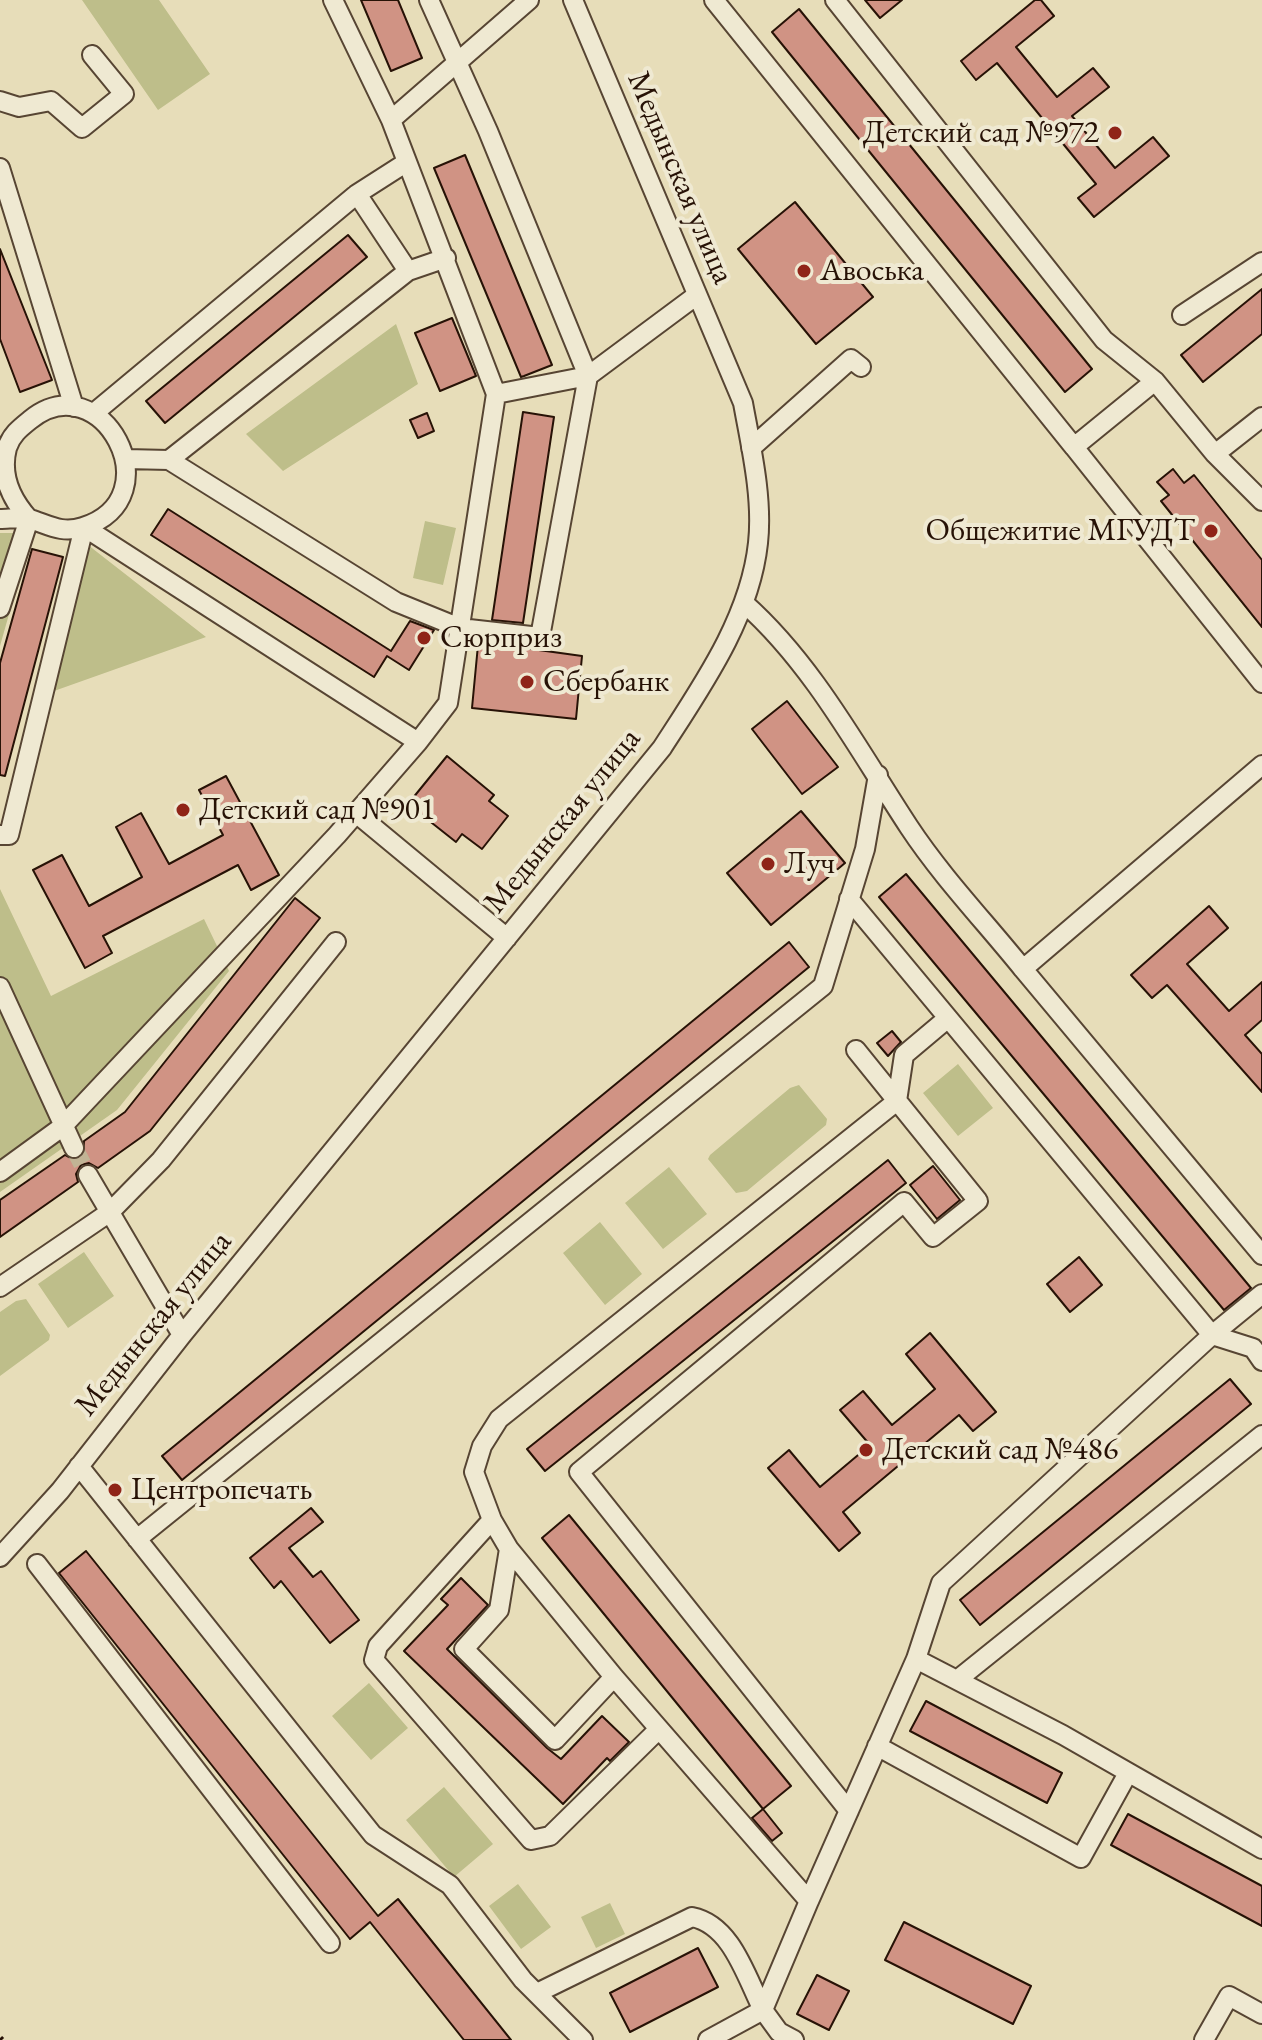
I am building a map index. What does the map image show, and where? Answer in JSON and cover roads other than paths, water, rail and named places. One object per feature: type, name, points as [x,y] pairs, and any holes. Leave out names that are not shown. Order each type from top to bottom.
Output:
[{"type":"street","points":[[0,1172],[62,1127],[356,813],[448,703],[496,394],[391,120],[333,0]]},
{"type":"street","points":[[126,459],[169,460],[396,602],[460,628],[540,637],[588,376],[429,0]]},
{"type":"street","points":[[391,120],[458,65],[529,0]]},
{"type":"street","points":[[714,0],[1262,683]]},
{"type":"street","points":[[835,0],[1104,340],[1155,381],[1215,454],[1262,501]]},
{"type":"street","name":"Медынская улица","points":[[0,1557],[79,1466],[182,1335],[662,748],[701,688],[744,603],[758,543],[751,448],[743,403],[579,2]]},
{"type":"street","points":[[0,101],[19,107],[51,101],[82,128],[124,94],[92,55]]},
{"type":"street","points":[[94,413],[357,194],[407,162]]},
{"type":"street","points":[[0,168],[74,407]]},
{"type":"street","points":[[357,194],[408,271]]},
{"type":"street","points":[[169,460],[408,271],[446,258]]},
{"type":"street","points":[[1182,315],[1262,262]]},
{"type":"street","points":[[496,394],[588,376],[697,295]]},
{"type":"street","points":[[751,448],[851,359],[861,367]]},
{"type":"street","points":[[1074,447],[1155,381]]},
{"type":"street","points":[[0,519],[29,519],[50,528],[84,527],[103,517],[116,503],[125,481],[126,459],[116,433],[94,413],[74,407],[41,411],[4,445]]},
{"type":"street","points":[[1215,454],[1262,417]]},
{"type":"street","points":[[0,424],[4,445],[3,465],[12,501],[29,519]]},
{"type":"street","points":[[0,608],[29,519]]},
{"type":"street","points":[[84,527],[418,742]]},
{"type":"street","points":[[0,835],[9,835],[84,527]]},
{"type":"street","points":[[744,603],[772,628],[878,775],[910,829],[1262,1255]]},
{"type":"street","points":[[1023,969],[1262,765]]},
{"type":"street","points":[[137,1539],[823,986],[865,849],[878,775]]},
{"type":"street","points":[[356,813],[507,938]]},
{"type":"street","points":[[849,899],[1212,1335],[1253,1348],[1262,1361]]},
{"type":"street","points":[[0,1287],[110,1212],[161,1160],[336,942]]},
{"type":"street","points":[[0,987],[74,1148]]},
{"type":"street","points":[[809,1901],[614,1677],[509,1549],[492,1520],[474,1472],[482,1446],[499,1419],[897,1101],[904,1055],[948,1018]]},
{"type":"street","points":[[849,1811],[579,1472],[904,1202],[933,1237],[978,1201],[856,1050]]},
{"type":"street","points":[[88,1175],[182,1335]]},
{"type":"street","points":[[708,2040],[763,2010],[916,1659],[941,1583],[1212,1335],[1262,1294]]},
{"type":"street","points":[[957,1680],[1262,1435]]},
{"type":"street","points":[[79,1466],[373,1835],[450,1885],[537,1993],[583,2040]]},
{"type":"street","points":[[492,1520],[378,1646],[374,1660],[531,1840],[550,1836],[659,1729]]},
{"type":"street","points":[[509,1549],[499,1610],[464,1649],[555,1740],[614,1677]]},
{"type":"street","points":[[37,1564],[330,1943]]},
{"type":"street","points":[[916,1659],[1262,1849]]},
{"type":"street","points":[[877,1746],[1081,1858],[1128,1773]]},
{"type":"street","points":[[537,1993],[692,1917],[709,1920],[725,1936],[763,2010],[779,2032],[794,2040]]},
{"type":"street","points":[[1204,2040],[1229,1996],[1262,2014]]},
{"type":"tunnel","points":[[74,1148],[88,1175]]},
{"type":"place","name":"Детский сад №972","points":[[1115,133]]},
{"type":"place","name":"Авоська","points":[[804,271]]},
{"type":"place","name":"Общежитие МГУДТ","points":[[1211,531]]},
{"type":"place","name":"Сюрприз","points":[[424,638]]},
{"type":"place","name":"Сбербанк","points":[[527,682]]},
{"type":"place","name":"Детский сад №901","points":[[183,810]]},
{"type":"place","name":"Луч","points":[[768,864]]},
{"type":"place","name":"Детский сад №486","points":[[866,1450]]},
{"type":"place","name":"Центропечать","points":[[115,1490]]}]
